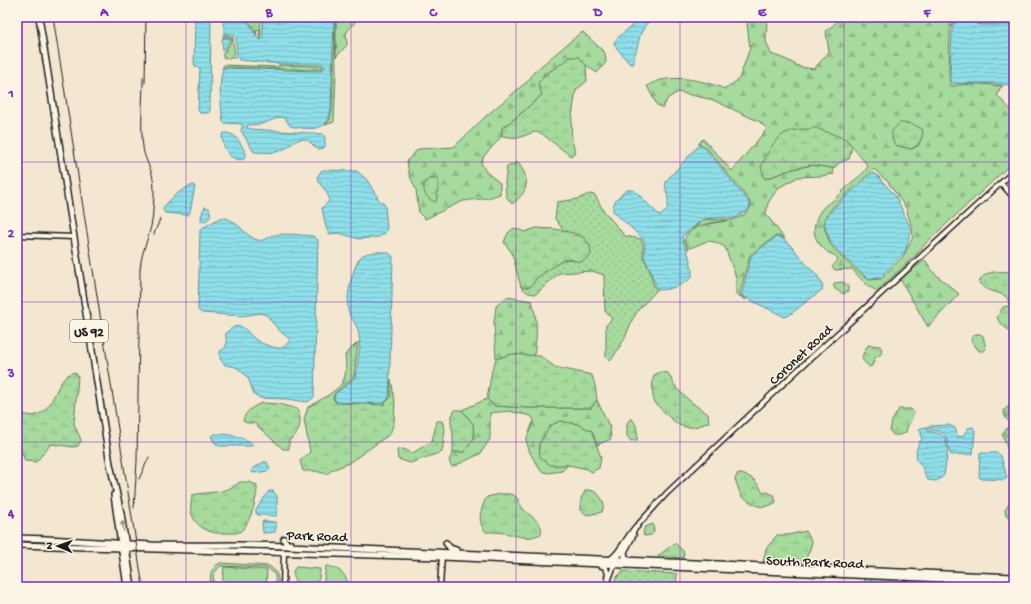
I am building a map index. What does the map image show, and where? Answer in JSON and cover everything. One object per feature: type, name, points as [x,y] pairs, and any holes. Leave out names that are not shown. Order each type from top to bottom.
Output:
[{"type":"main road","name":"US 92","points":[[40,17],[130,587]]},
{"type":"main road","points":[[610,559],[616,556],[631,532],[638,525]]},
{"type":"main road","points":[[630,560],[625,557],[624,550],[638,525]]},
{"type":"main road","name":"Park Road","points":[[17,538],[124,546],[243,551],[379,555],[442,554],[462,552],[610,559],[616,562]]},
{"type":"main road","points":[[284,539],[287,544],[322,547]]},
{"type":"main road","points":[[446,542],[450,548],[462,552]]},
{"type":"main road","name":"Park Road","points":[[17,544],[322,547],[418,551],[442,554],[597,564],[616,562]]},
{"type":"main road","points":[[243,551],[247,549],[277,550],[284,546]]},
{"type":"main road","points":[[284,552],[292,549],[322,547]]},
{"type":"main road","points":[[379,555],[385,552],[411,553],[418,551]]},
{"type":"main road","points":[[442,554],[474,555],[479,553]]},
{"type":"main road","points":[[541,561],[544,559],[576,558]]},
{"type":"main road","name":"South Park Road","points":[[616,562],[630,560],[658,561],[966,580],[1005,581],[1014,577]]},
{"type":"main road","points":[[571,562],[658,561]]},
{"type":"main road","name":"South Park Road","points":[[616,562],[626,565],[844,575],[862,573]]},
{"type":"main road","name":"South Park Road","points":[[904,575],[955,578],[962,575],[1014,582]]},
{"type":"street","name":"Coronet Road","points":[[606,587],[616,562],[638,525],[667,493],[1014,171]]},
{"type":"street","points":[[1001,183],[1014,198]]},
{"type":"street","points":[[17,235],[74,237]]},
{"type":"street","points":[[283,587],[284,552]]},
{"type":"street","points":[[440,587],[442,554]]},
{"type":"street","points":[[597,564],[604,566],[608,571],[606,587]]},
{"type":"street","points":[[606,587],[616,569],[626,565]]},
{"type":"green space","points":[[247,17],[260,17],[261,39],[259,38],[260,29],[256,30],[257,35]]},
{"type":"green space","points":[[336,17],[356,17],[355,22],[346,33],[347,45],[336,57]]},
{"type":"green space","points":[[749,17],[765,17],[767,20],[766,41],[771,54],[800,67],[814,69],[829,52],[826,31],[843,17],[956,17],[950,30],[950,83],[955,87],[956,85],[980,84],[1003,86],[1000,88],[997,95],[1009,108],[1014,111],[1014,168],[1011,164],[877,291],[866,284],[852,269],[835,270],[832,267],[838,260],[837,258],[822,247],[817,241],[814,232],[815,224],[820,211],[863,173],[868,166],[846,139],[765,179],[793,169],[812,165],[832,168],[834,174],[798,177],[778,188],[768,203],[766,214],[785,239],[780,236],[776,236],[750,255],[740,293],[746,300],[736,294],[736,277],[725,247],[715,242],[707,241],[688,249],[684,240],[689,232],[699,226],[732,220],[740,217],[746,213],[751,206],[749,200],[705,146],[698,144],[703,139],[732,171],[767,129],[760,122],[713,100],[678,92],[668,98],[663,108],[657,105],[647,86],[665,79],[675,78],[696,80],[725,89],[739,79],[750,48],[747,24]],"holes":[[[922,137],[918,146],[911,149],[895,145]],[[874,169],[888,182],[906,208],[913,237],[903,257],[881,279],[869,280],[842,258],[830,244],[824,227],[824,219],[833,207]]]},
{"type":"green space","points":[[335,22],[336,74],[334,122],[325,125],[329,121],[332,110]]},
{"type":"green space","points":[[583,32],[605,53],[606,62],[597,73],[579,58],[570,57],[562,65],[544,74],[542,95],[502,128],[502,136],[484,156],[481,163],[486,172],[500,183],[500,194],[488,198],[463,201],[425,219],[419,213],[416,190],[409,174],[407,161],[418,149],[454,147],[486,116],[529,80],[534,72]]},
{"type":"green space","points":[[223,35],[233,37],[235,58],[223,58],[223,53],[232,40],[230,37],[223,38]]},
{"type":"green space","points":[[570,57],[579,57],[586,65],[587,81],[576,90],[571,129],[575,152],[571,156],[541,133],[534,132],[518,138],[502,136],[502,128],[542,95],[538,83],[541,79]]},
{"type":"green space","points":[[224,65],[279,67],[279,65],[323,66],[322,69],[312,70],[222,68]]},
{"type":"green space","points":[[900,123],[912,124],[923,130],[920,142],[911,149],[895,145],[892,139],[892,131]]},
{"type":"green space","points":[[816,128],[846,139],[852,147],[849,159],[839,163],[833,169],[811,165],[793,169],[765,179],[761,167],[772,146],[780,136],[800,129]]},
{"type":"green space","points":[[518,162],[525,174],[526,184],[522,194],[512,204],[506,196],[505,182],[507,167]]},
{"type":"green space","points":[[438,178],[436,202],[426,195],[424,184],[429,179]]},
{"type":"green space","points":[[589,194],[595,195],[603,210],[625,236],[641,239],[643,245],[643,257],[649,269],[654,287],[657,290],[639,309],[632,320],[625,338],[612,359],[609,360],[606,357],[606,325],[612,319],[605,311],[604,275],[592,271],[559,273],[536,294],[528,293],[521,287],[530,287],[537,277],[563,260],[570,259],[590,245],[583,237],[564,231],[555,219],[557,202],[578,199]]},
{"type":"green space","points":[[703,220],[728,220],[706,224],[692,229]]},
{"type":"green space","points":[[514,228],[525,232],[536,228],[555,229],[573,233],[583,237],[590,245],[591,255],[585,260],[579,262],[570,259],[563,260],[538,277],[530,287],[521,287],[512,253],[504,242],[508,233]]},
{"type":"green space","points":[[925,260],[934,273],[959,294],[928,327],[900,279]]},
{"type":"green space","points":[[1014,271],[1014,339],[1010,332],[1000,323],[997,317],[1003,307],[1009,306],[1006,297],[988,290],[979,283],[981,278],[989,273]]},
{"type":"green space","points":[[843,282],[847,285],[848,291],[843,294],[834,288],[834,283]]},
{"type":"green space","points":[[507,297],[532,301],[536,328],[534,356],[496,359],[494,323],[496,306]]},
{"type":"green space","points":[[976,334],[983,336],[986,349],[983,351],[979,351],[971,341],[972,337]]},
{"type":"green space","points":[[358,342],[354,377],[334,394],[333,399],[337,403],[383,405],[390,398],[391,379],[395,403],[394,422],[390,434],[349,463],[332,470],[327,474],[315,471],[303,471],[300,461],[310,452],[304,419],[308,407],[331,393],[342,383],[344,380],[346,365],[345,355]]},
{"type":"green space","points":[[868,345],[880,346],[882,350],[880,355],[875,358],[872,366],[870,367],[862,357]]},
{"type":"green space","points":[[512,354],[540,356],[555,367],[592,375],[597,400],[591,408],[529,408],[495,406],[487,399],[492,370],[496,359]]},
{"type":"green space","points":[[75,372],[78,376],[74,424],[81,440],[78,446],[73,447],[51,444],[36,462],[25,461],[17,437],[17,414],[36,415],[43,412],[52,401],[63,380],[68,375]]},
{"type":"green space","points":[[660,372],[668,373],[677,389],[691,402],[708,414],[709,422],[694,427],[679,425],[662,410],[654,401],[653,392],[654,375]]},
{"type":"green space","points":[[1014,397],[1013,414],[1009,413],[1009,406]]},
{"type":"green space","points":[[487,399],[495,406],[529,408],[591,408],[597,400],[610,428],[611,439],[597,445],[592,431],[544,436],[539,444],[550,464],[568,465],[562,471],[548,473],[541,471],[530,453],[526,440],[534,420],[531,416],[509,411],[490,413],[490,439],[480,454],[452,467],[449,461],[453,452],[464,452],[473,424],[462,410]]},
{"type":"green space","points":[[262,403],[279,404],[297,409],[300,418],[299,427],[296,435],[289,440],[289,449],[283,449],[254,423],[247,423],[243,421],[246,414],[253,407]]},
{"type":"green space","points":[[1009,406],[1009,413],[1014,413],[1014,456],[1007,449],[1002,435],[1012,424],[1004,415],[1004,410]]},
{"type":"green space","points":[[899,409],[911,409],[914,413],[906,432],[900,435],[893,435],[890,431],[892,421]]},
{"type":"green space","points":[[455,410],[462,410],[473,424],[474,438],[464,452],[453,452],[451,420]]},
{"type":"green space","points":[[631,418],[637,428],[637,440],[631,441],[627,436],[627,423]]},
{"type":"green space","points":[[437,421],[442,421],[445,430],[442,452],[410,463],[398,459],[397,450],[403,449],[413,453],[432,441]]},
{"type":"green space","points":[[560,421],[577,424],[592,431],[601,458],[599,468],[592,472],[587,469],[568,465],[550,465],[540,457],[539,444],[550,426]]},
{"type":"green space","points":[[738,473],[753,479],[763,493],[767,492],[774,495],[776,502],[762,507],[741,496],[735,479]]},
{"type":"green space","points":[[240,482],[249,482],[257,485],[253,510],[241,531],[238,533],[215,533],[199,526],[191,511],[192,495],[222,491]]},
{"type":"green space","points":[[586,490],[596,492],[600,496],[604,505],[602,512],[587,515],[581,510],[581,498]]},
{"type":"green space","points":[[500,494],[512,494],[515,496],[521,507],[539,523],[541,526],[541,534],[532,537],[525,537],[504,533],[486,532],[480,519],[483,505],[487,497]]},
{"type":"green space","points":[[1014,497],[1014,521],[1012,521],[1006,516],[1005,510]]},
{"type":"green space","points":[[653,524],[654,532],[651,535],[644,536],[643,532],[645,527]]},
{"type":"green space","points":[[806,531],[812,542],[804,562],[763,562],[766,549],[777,535],[788,535]]},
{"type":"green space","points":[[675,543],[684,552],[683,558],[658,556]]},
{"type":"green space","points":[[220,563],[269,566],[277,575],[277,587],[273,587],[275,584],[275,576],[267,568],[221,566],[217,569],[213,576],[218,587],[213,587],[210,577],[212,570]]},
{"type":"green space","points":[[326,566],[335,568],[342,572],[349,587],[323,587]]},
{"type":"green space","points":[[224,567],[267,570],[266,587],[222,587]]},
{"type":"green space","points":[[296,567],[320,569],[319,579],[313,587],[296,587],[293,571]]},
{"type":"green space","points":[[623,571],[677,574],[676,587],[613,587],[616,578]]},
{"type":"green space","points":[[865,577],[959,581],[979,587],[865,587]]},
{"type":"water","points":[[195,17],[211,17],[210,111],[208,113],[200,113],[198,110],[200,68],[195,66],[194,62]]},
{"type":"water","points":[[223,17],[245,17],[260,40],[263,39],[262,17],[334,17],[331,109],[327,122],[319,127],[304,128],[290,126],[285,118],[280,117],[262,124],[248,125],[247,128],[323,134],[325,138],[325,147],[319,150],[307,140],[300,139],[285,149],[279,151],[254,152],[241,130],[243,125],[223,122],[220,88],[223,68],[318,71],[323,70],[325,66],[321,64],[280,64],[239,60],[237,57],[236,37],[233,35],[224,34]]},
{"type":"water","points":[[643,17],[653,17],[642,31],[634,63],[632,65],[614,43],[622,33]]},
{"type":"water","points":[[956,17],[964,17],[989,23],[1014,24],[982,24],[959,19],[954,22]]},
{"type":"water","points":[[959,20],[982,25],[1014,25],[1014,85],[980,83],[955,84],[951,82],[952,30],[955,22]]},
{"type":"water","points":[[230,38],[230,40],[223,51],[222,39]]},
{"type":"water","points":[[224,133],[232,134],[240,142],[246,153],[244,159],[235,159],[228,153],[222,140],[222,135]]},
{"type":"water","points":[[699,145],[704,147],[748,201],[750,206],[748,210],[733,219],[726,217],[703,219],[683,236],[682,238],[691,262],[692,277],[676,286],[658,290],[644,257],[645,244],[643,239],[613,211],[613,207],[617,199],[627,190],[634,190],[660,216],[665,212],[668,203],[666,181]]},
{"type":"water","points":[[322,170],[357,171],[367,180],[379,200],[385,205],[387,228],[385,233],[379,237],[359,239],[339,233],[329,234],[322,208],[329,201],[329,197],[317,177]]},
{"type":"water","points":[[872,173],[878,176],[896,197],[911,229],[904,253],[880,278],[869,279],[843,257],[831,243],[825,227],[825,219],[834,208]]},
{"type":"water","points":[[193,185],[195,186],[190,212],[188,215],[165,213],[163,208],[176,194]]},
{"type":"water","points":[[205,207],[209,208],[210,218],[201,221],[202,212]]},
{"type":"water","points":[[220,218],[231,220],[248,235],[258,240],[263,240],[273,235],[294,234],[313,236],[318,240],[314,397],[308,402],[260,398],[254,394],[248,378],[242,372],[236,367],[225,365],[220,359],[220,351],[226,346],[226,333],[235,326],[239,326],[246,330],[256,340],[274,347],[280,348],[285,346],[290,339],[272,323],[268,316],[261,313],[242,316],[202,313],[198,310],[200,230]]},
{"type":"water","points":[[776,237],[780,237],[794,249],[817,275],[821,281],[823,289],[785,317],[742,296],[751,256]]},
{"type":"water","points":[[378,252],[388,253],[393,257],[389,398],[383,404],[337,402],[334,399],[335,394],[355,378],[359,351],[359,332],[348,310],[348,297],[353,272],[359,259],[363,255]]},
{"type":"water","points":[[949,425],[955,428],[958,437],[963,436],[968,428],[973,427],[975,431],[973,454],[951,455],[945,435],[942,432],[931,430],[929,428],[930,426]]},
{"type":"water","points":[[928,427],[928,431],[941,434],[945,438],[948,451],[944,475],[936,481],[927,479],[923,468],[916,458],[916,452],[922,439],[919,429]]},
{"type":"water","points":[[214,434],[240,437],[253,445],[219,446],[214,442],[211,436]]},
{"type":"water","points":[[998,453],[1001,456],[1007,478],[1005,480],[982,479],[979,477],[980,454]]},
{"type":"water","points":[[264,462],[267,462],[270,469],[268,471],[253,473],[252,471],[254,468]]},
{"type":"water","points":[[269,491],[273,491],[277,496],[277,514],[276,516],[258,515],[256,510]]},
{"type":"water","points":[[262,522],[277,523],[275,532],[263,533]]},
{"type":"railway","points":[[53,17],[143,587]]},
{"type":"railway","points":[[145,83],[146,17]]},
{"type":"railway","points":[[134,508],[137,461],[140,270],[142,255],[151,226],[154,196],[153,178],[144,154],[142,139],[143,77]]},
{"type":"railway","points":[[154,234],[160,219]]},
{"type":"railway","points":[[139,479],[149,457]]}]
